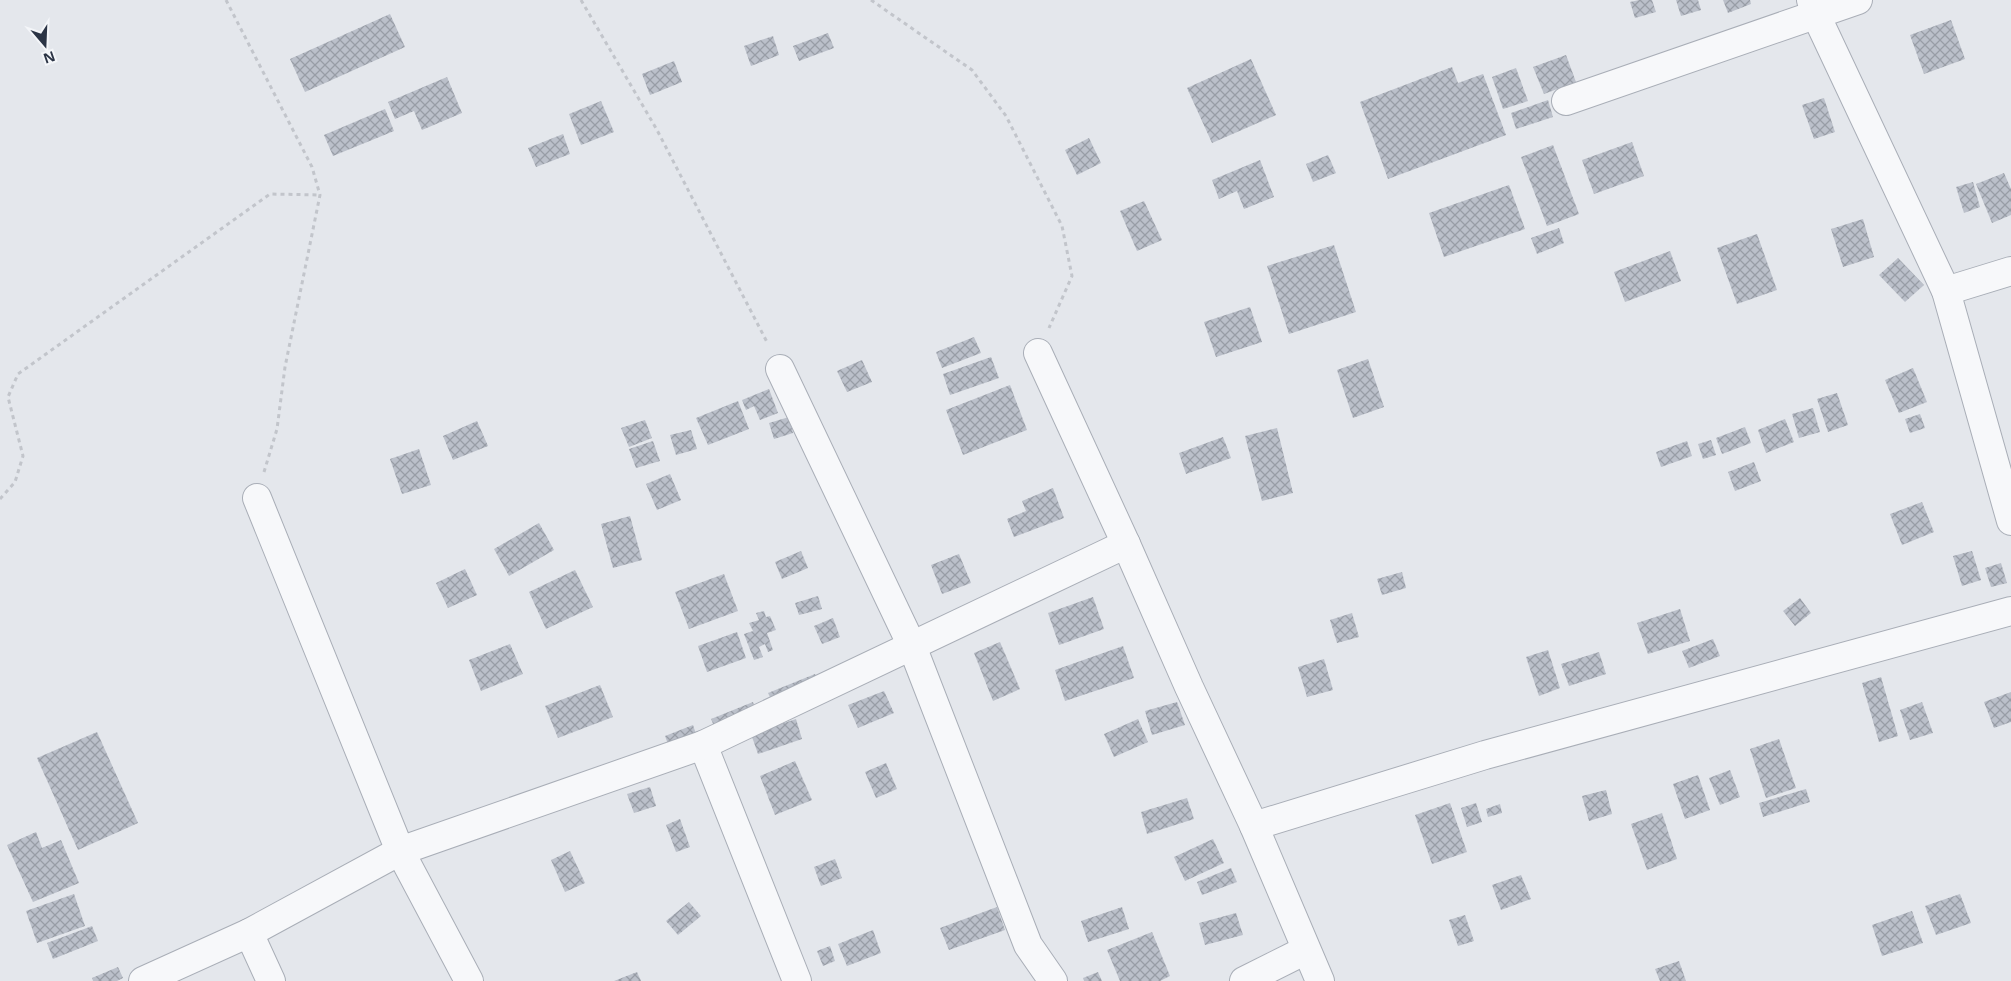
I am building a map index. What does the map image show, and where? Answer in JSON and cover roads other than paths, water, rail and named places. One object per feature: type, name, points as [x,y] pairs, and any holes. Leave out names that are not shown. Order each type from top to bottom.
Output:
[{"type":"street","points":[[1566,101],[1813,7],[1858,0]]},
{"type":"street","points":[[1813,7],[1946,291],[2011,521]]},
{"type":"street","points":[[1946,291],[2011,271]]},
{"type":"street","points":[[1038,353],[1254,826],[1320,981]]},
{"type":"street","points":[[780,369],[912,646],[1028,945],[1053,981]]},
{"type":"street","points":[[257,498],[400,851],[469,981]]},
{"type":"street","points":[[143,981],[249,933],[400,851],[703,746],[1126,544]]},
{"type":"street","points":[[1254,826],[1485,755],[2011,610]]},
{"type":"street","points":[[703,746],[797,981]]},
{"type":"street","points":[[249,933],[271,981]]},
{"type":"street","points":[[1244,981],[1306,950]]}]
